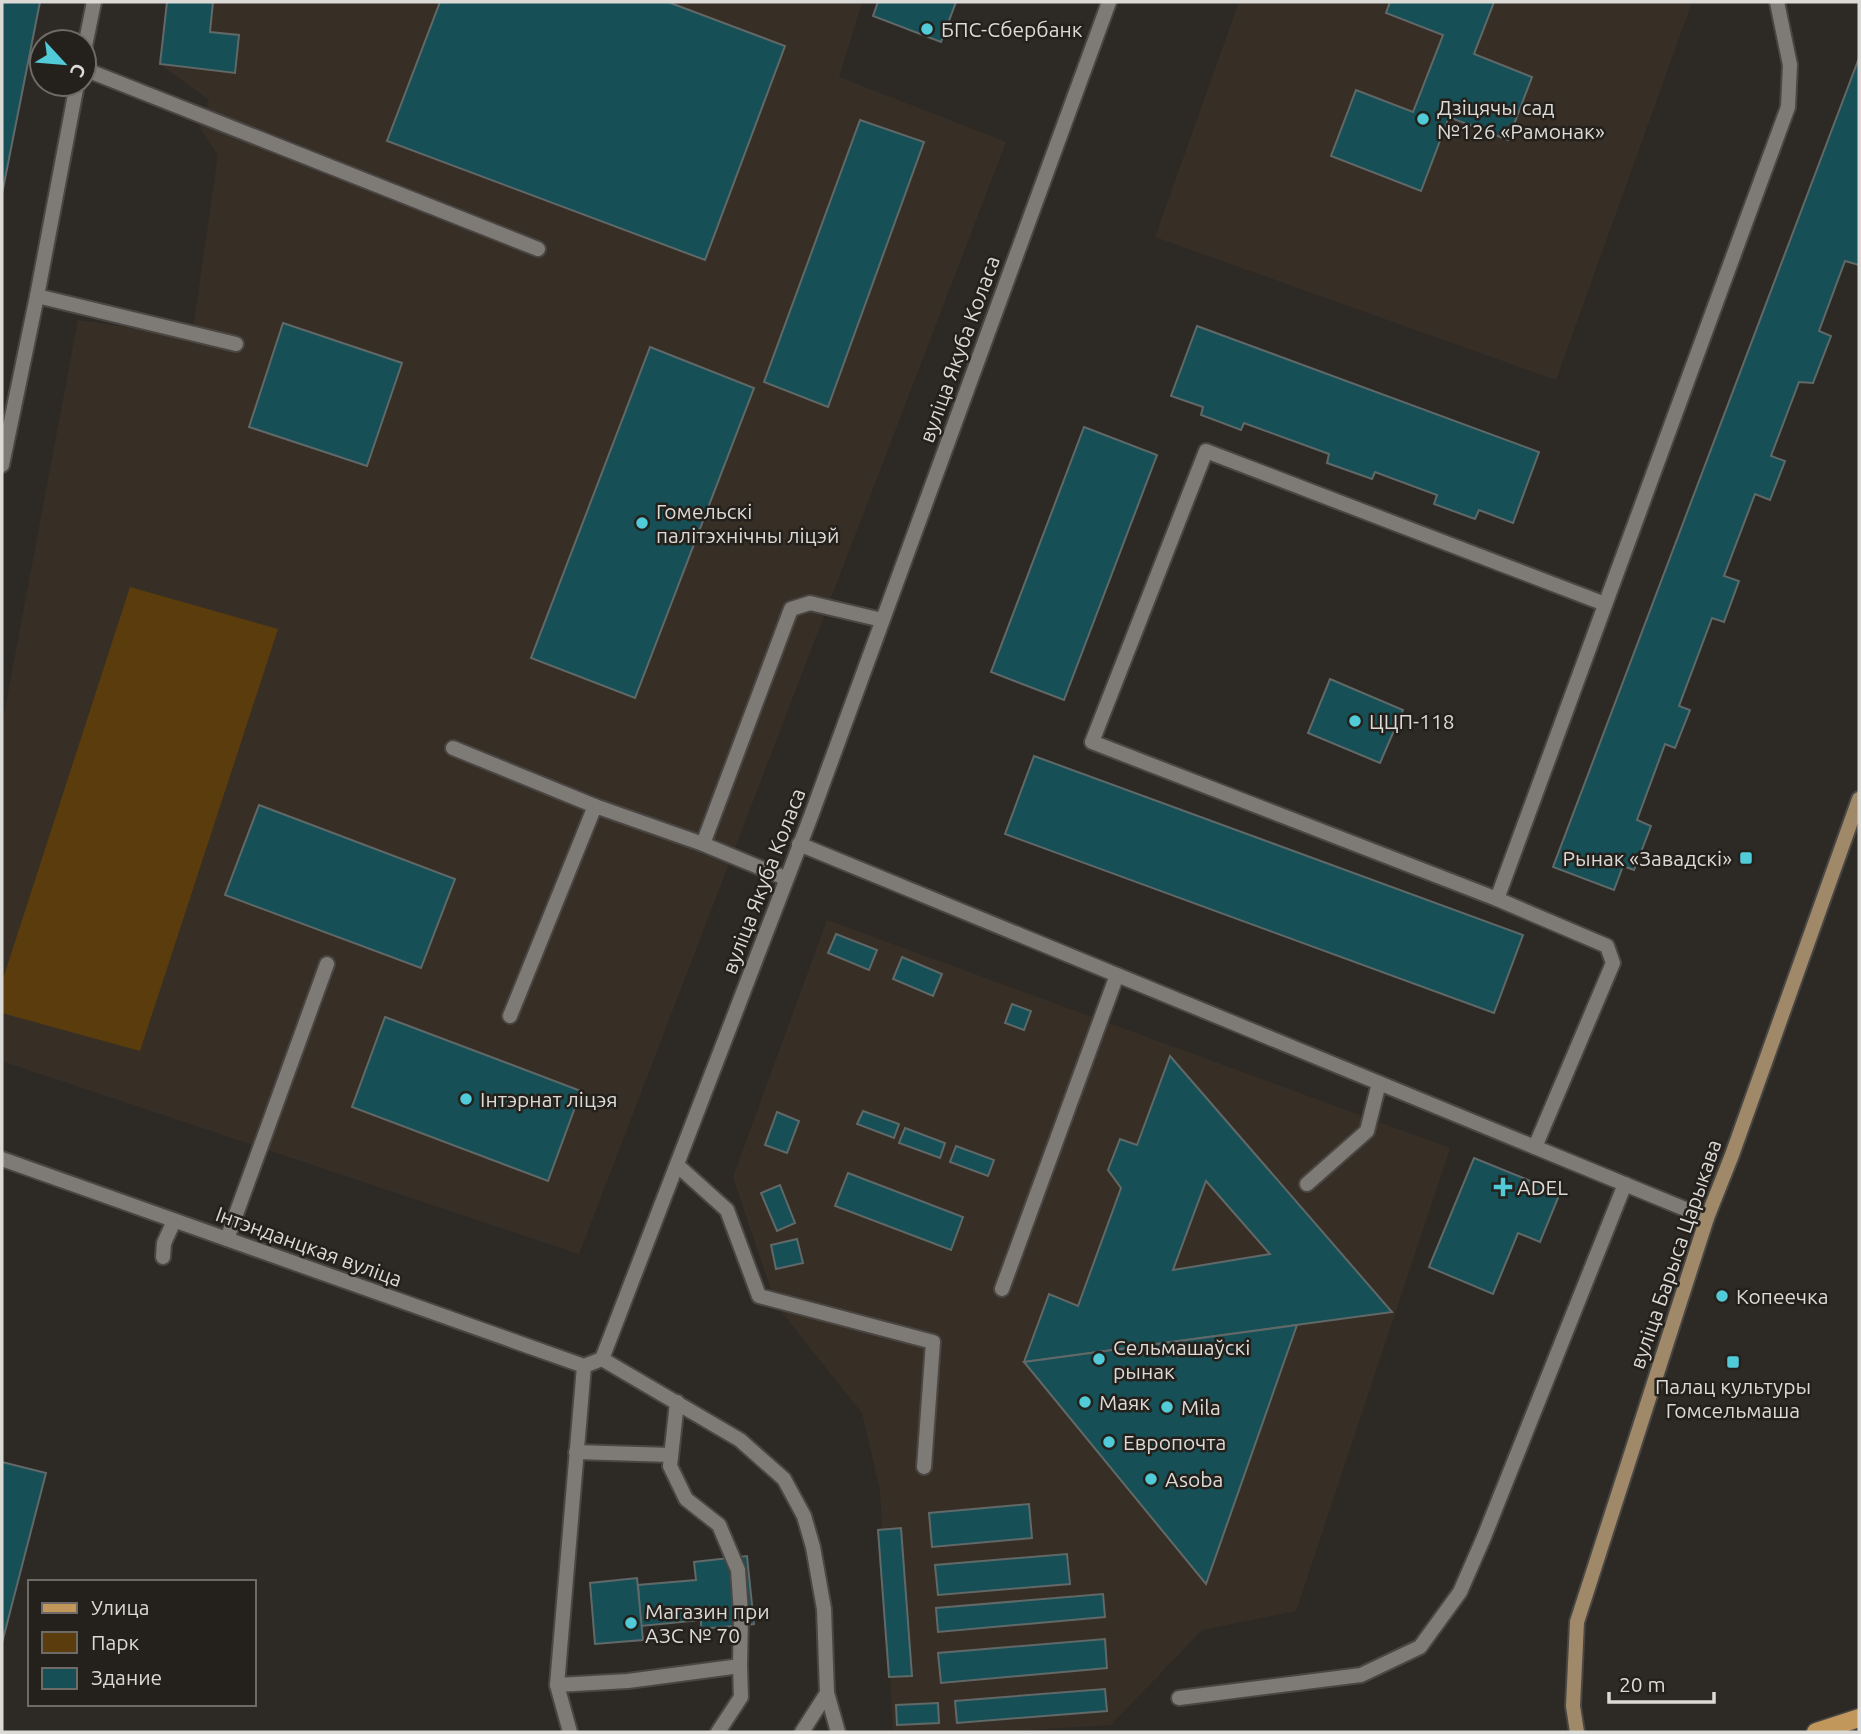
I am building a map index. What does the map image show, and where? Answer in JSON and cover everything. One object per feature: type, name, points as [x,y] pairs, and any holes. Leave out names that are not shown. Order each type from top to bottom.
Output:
[{"type":"main road","name":"вуліца Барыса Царыкава","points":[[1577,1732],[1573,1706],[1577,1622],[1707,1218],[1859,799]]},
{"type":"main road","points":[[1816,1732],[1859,1718]]},
{"type":"street","points":[[89,28],[94,2]]},
{"type":"street","name":"вуліца Якуба Коласа","points":[[602,1359],[799,844],[1109,2]]},
{"type":"street","points":[[1497,899],[1788,107],[1790,65],[1777,2]]},
{"type":"street","points":[[98,75],[538,249]]},
{"type":"street","points":[[2,466],[75,98]]},
{"type":"street","points":[[37,296],[236,344]]},
{"type":"street","points":[[1535,1147],[1613,963],[1607,946],[1497,899],[1092,742],[1206,451],[1605,604]]},
{"type":"street","points":[[703,844],[791,609],[810,603],[882,620]]},
{"type":"street","points":[[453,748],[595,806],[703,844],[785,878]]},
{"type":"street","points":[[510,1016],[595,806]]},
{"type":"street","points":[[799,844],[1707,1218]]},
{"type":"street","points":[[227,1239],[327,964]]},
{"type":"street","points":[[1002,1289],[1117,975]]},
{"type":"street","points":[[1307,1184],[1367,1131],[1379,1083]]},
{"type":"street","name":"Інтэнданцкая вуліца","points":[[2,1159],[584,1366]]},
{"type":"street","points":[[677,1165],[727,1210],[759,1296],[933,1342],[924,1467]]},
{"type":"street","points":[[1179,1698],[1361,1675],[1420,1647],[1460,1592],[1625,1184]]},
{"type":"street","points":[[163,1257],[164,1244],[174,1221]]},
{"type":"street","points":[[570,1732],[557,1685],[576,1452],[584,1366],[602,1359],[740,1440],[785,1479],[804,1516],[813,1547],[824,1609],[827,1693],[838,1732]]},
{"type":"street","points":[[677,1402],[670,1466],[686,1499],[719,1525],[738,1570],[741,1697],[718,1732]]},
{"type":"street","points":[[576,1452],[671,1455]]},
{"type":"street","points":[[557,1685],[628,1681],[740,1666]]},
{"type":"street","points":[[802,1732],[827,1693]]},
{"type":"shaded area","points":[[167,2],[862,2],[839,77],[1006,142],[579,1254],[2,1061],[2,725],[78,320],[192,337],[218,155],[200,128],[209,100],[160,64]]},
{"type":"shaded area","name":"Дзіцячы сад №126 «Рамонак»","points":[[1239,2],[1692,2],[1556,380],[1155,237]]},
{"type":"shaded area","name":"Сельмашаўскі рынак","points":[[827,920],[1450,1148],[1296,1611],[1202,1630],[1111,1725],[994,1732],[893,1732],[880,1490],[862,1413],[776,1305],[733,1177]]},
{"type":"green space","points":[[130,587],[278,629],[140,1051],[2,1013],[2,982]]},
{"type":"building","points":[[2,2],[40,2],[35,28],[28,28],[28,63],[2,194]]},
{"type":"building","points":[[167,2],[213,2],[210,32],[239,35],[235,73],[160,64]]},
{"type":"building","points":[[440,2],[668,2],[785,46],[705,260],[387,141]]},
{"type":"building","name":"БПС-Сбербанк","points":[[878,2],[956,2],[941,42],[873,16]]},
{"type":"building","points":[[1390,2],[1494,2],[1474,54],[1532,77],[1508,140],[1449,117],[1421,191],[1331,156],[1356,90],[1413,112],[1443,35],[1386,13]]},
{"type":"building","points":[[1859,58],[1859,265],[1845,261],[1819,331],[1831,336],[1813,383],[1799,382],[1771,456],[1785,461],[1770,500],[1755,494],[1724,576],[1739,581],[1724,622],[1712,618],[1679,706],[1690,710],[1675,748],[1665,744],[1637,820],[1651,826],[1634,870],[1623,866],[1614,890],[1553,867]]},
{"type":"building","points":[[860,120],[924,142],[828,407],[764,382]]},
{"type":"building","points":[[283,323],[402,363],[367,466],[249,427]]},
{"type":"building","points":[[1197,326],[1539,452],[1513,523],[1479,510],[1475,519],[1434,504],[1437,495],[1375,472],[1372,479],[1327,463],[1329,454],[1244,423],[1241,430],[1201,415],[1203,407],[1171,396]]},
{"type":"building","name":"Гомельскі палітэхнічны ліцэй","points":[[650,347],[754,388],[635,698],[531,658]]},
{"type":"building","points":[[1084,427],[1157,455],[1064,700],[991,672]]},
{"type":"building","name":"ЦЦП-118","points":[[1330,679],[1403,710],[1380,763],[1308,733]]},
{"type":"building","points":[[1034,756],[1523,935],[1494,1013],[1005,834]]},
{"type":"building","points":[[259,805],[455,879],[421,968],[225,895]]},
{"type":"building","points":[[836,934],[877,950],[869,970],[828,953]]},
{"type":"building","points":[[902,957],[942,974],[933,996],[893,979]]},
{"type":"building","points":[[1012,1004],[1031,1011],[1024,1030],[1005,1023]]},
{"type":"building","name":"Інтэрнат ліцэя","points":[[385,1017],[581,1091],[548,1181],[352,1107]]},
{"type":"building","points":[[1170,1056],[1392,1312],[1024,1362],[1049,1294],[1078,1306],[1121,1188],[1108,1170],[1120,1139],[1137,1145]],"holes":[[[1206,1181],[1270,1254],[1173,1270]]]},
{"type":"building","points":[[863,1111],[899,1124],[894,1138],[857,1124]]},
{"type":"building","points":[[777,1112],[799,1121],[787,1153],[765,1145]]},
{"type":"building","points":[[905,1128],[945,1143],[940,1158],[899,1143]]},
{"type":"building","points":[[956,1146],[994,1160],[988,1176],[950,1162]]},
{"type":"building","points":[[1474,1158],[1560,1193],[1540,1242],[1518,1233],[1493,1294],[1429,1267]]},
{"type":"building","points":[[848,1173],[963,1217],[951,1250],[835,1206]]},
{"type":"building","points":[[780,1185],[795,1223],[777,1231],[761,1193]]},
{"type":"building","points":[[797,1239],[803,1263],[776,1269],[771,1245]]},
{"type":"building","points":[[1297,1325],[1206,1584],[1024,1362]]},
{"type":"building","points":[[2,1462],[46,1473],[2,1643]]},
{"type":"building","points":[[1029,1504],[1032,1538],[932,1547],[929,1513]]},
{"type":"building","points":[[901,1528],[912,1676],[889,1677],[878,1530]]},
{"type":"building","points":[[1067,1554],[1070,1584],[938,1595],[935,1565]]},
{"type":"building","points":[[747,1556],[754,1624],[701,1629],[701,1620],[641,1626],[638,1585],[696,1580],[694,1562]]},
{"type":"building","points":[[637,1578],[643,1640],[595,1644],[590,1583]]},
{"type":"building","points":[[1103,1594],[1105,1617],[938,1632],[936,1608]]},
{"type":"building","points":[[1105,1639],[1107,1668],[941,1683],[938,1653]]},
{"type":"building","points":[[1105,1689],[1107,1711],[957,1723],[955,1701]]},
{"type":"building","points":[[938,1703],[939,1723],[897,1725],[896,1705]]},
{"type":"place","name":"БПС-Сбербанк","points":[[927,29]]},
{"type":"place","name":"Дзіцячы сад №126 «Рамонак»","points":[[1423,119]]},
{"type":"place","name":"Гомельскі палітэхнічны ліцэй","points":[[642,523]]},
{"type":"place","name":"ЦЦП-118","points":[[1355,721]]},
{"type":"place","name":"Рынак «Завадскі»","points":[[1746,858]]},
{"type":"place","name":"Інтэрнат ліцэя","points":[[466,1099]]},
{"type":"place","name":"ADEL","points":[[1503,1187]]},
{"type":"place","name":"Копеечка","points":[[1722,1296]]},
{"type":"place","name":"Сельмашаўскі рынак","points":[[1099,1359]]},
{"type":"place","name":"Палац культуры Гомсельмаша","points":[[1733,1362]]},
{"type":"place","name":"Маяк","points":[[1085,1402]]},
{"type":"place","name":"Mila","points":[[1167,1407]]},
{"type":"place","name":"Европочта","points":[[1109,1442]]},
{"type":"place","name":"Asoba","points":[[1151,1479]]},
{"type":"place","name":"Магазин при АЗС № 70","points":[[631,1623]]}]
